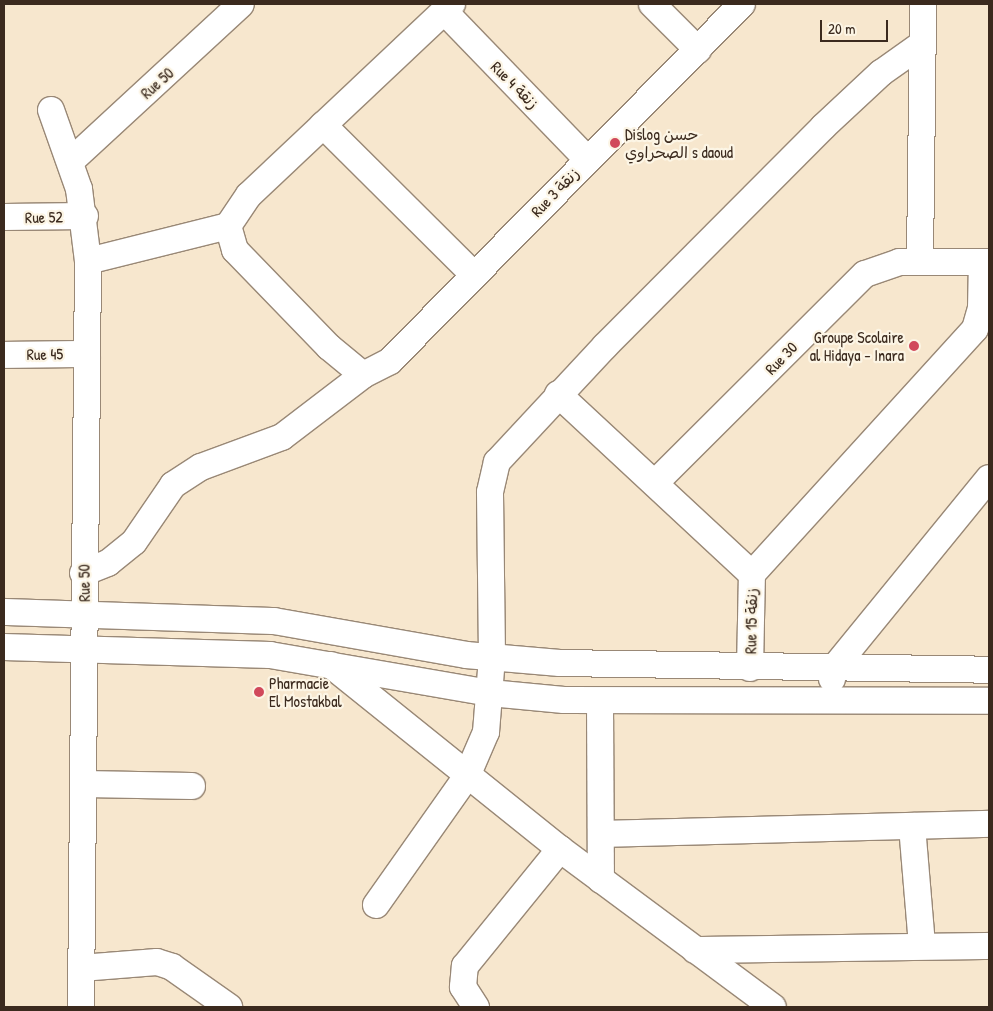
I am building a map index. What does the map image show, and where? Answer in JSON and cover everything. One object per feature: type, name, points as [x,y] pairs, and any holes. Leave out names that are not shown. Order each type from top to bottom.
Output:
[{"type":"street","name":"Rue 50","points":[[71,161],[241,4]]},
{"type":"street","points":[[652,4],[698,50]]},
{"type":"street","name":"Rue 3 زنقة","points":[[84,573],[108,563],[134,542],[172,485],[201,467],[282,437],[363,375],[390,361],[742,4]]},
{"type":"street","points":[[920,260],[923,4]]},
{"type":"street","points":[[88,261],[228,226],[249,195],[448,7]]},
{"type":"street","name":"Rue 4 زنقة","points":[[448,7],[587,160]]},
{"type":"street","points":[[376,905],[467,776],[484,739],[490,693],[492,657],[491,476],[502,455],[558,394],[846,104],[922,44]]},
{"type":"street","name":"Rue 50","points":[[51,110],[71,161],[85,216],[88,261],[84,573],[84,784],[80,1007]]},
{"type":"street","points":[[322,125],[474,274]]},
{"type":"street","name":"Rue 52","points":[[4,217],[85,216]]},
{"type":"street","points":[[228,226],[235,250],[329,347],[363,375]]},
{"type":"street","name":"Rue 30","points":[[655,483],[859,278],[886,264],[920,260],[985,262]]},
{"type":"street","points":[[558,394],[752,574],[972,333],[981,308],[985,262]]},
{"type":"street","name":"Rue 45","points":[[4,355],[87,354]]},
{"type":"street","points":[[829,702],[834,668],[989,478]]},
{"type":"street","name":"Rue 15 زنقة","points":[[750,668],[752,574]]},
{"type":"street","points":[[4,612],[84,612],[310,624],[492,657],[750,668],[989,670]]},
{"type":"street","points":[[4,647],[84,647],[270,655],[490,693],[600,701],[989,702]]},
{"type":"street","points":[[330,664],[560,849],[773,1007]]},
{"type":"street","points":[[600,701],[603,834],[601,880]]},
{"type":"street","points":[[84,784],[192,786]]},
{"type":"street","points":[[603,834],[989,824]]},
{"type":"street","points":[[912,826],[922,944]]},
{"type":"street","points":[[476,1007],[463,987],[465,966],[560,849]]},
{"type":"street","points":[[695,950],[922,944],[989,946]]},
{"type":"street","points":[[81,968],[157,962],[229,1007]]},
{"type":"place","name":"Dislog حسن الصحراوي s daoud","points":[[615,143]]},
{"type":"place","name":"Groupe Scolaire al Hidaya - Inara","points":[[914,346]]},
{"type":"place","name":"Pharmacie El Mostakbal","points":[[259,692]]}]
